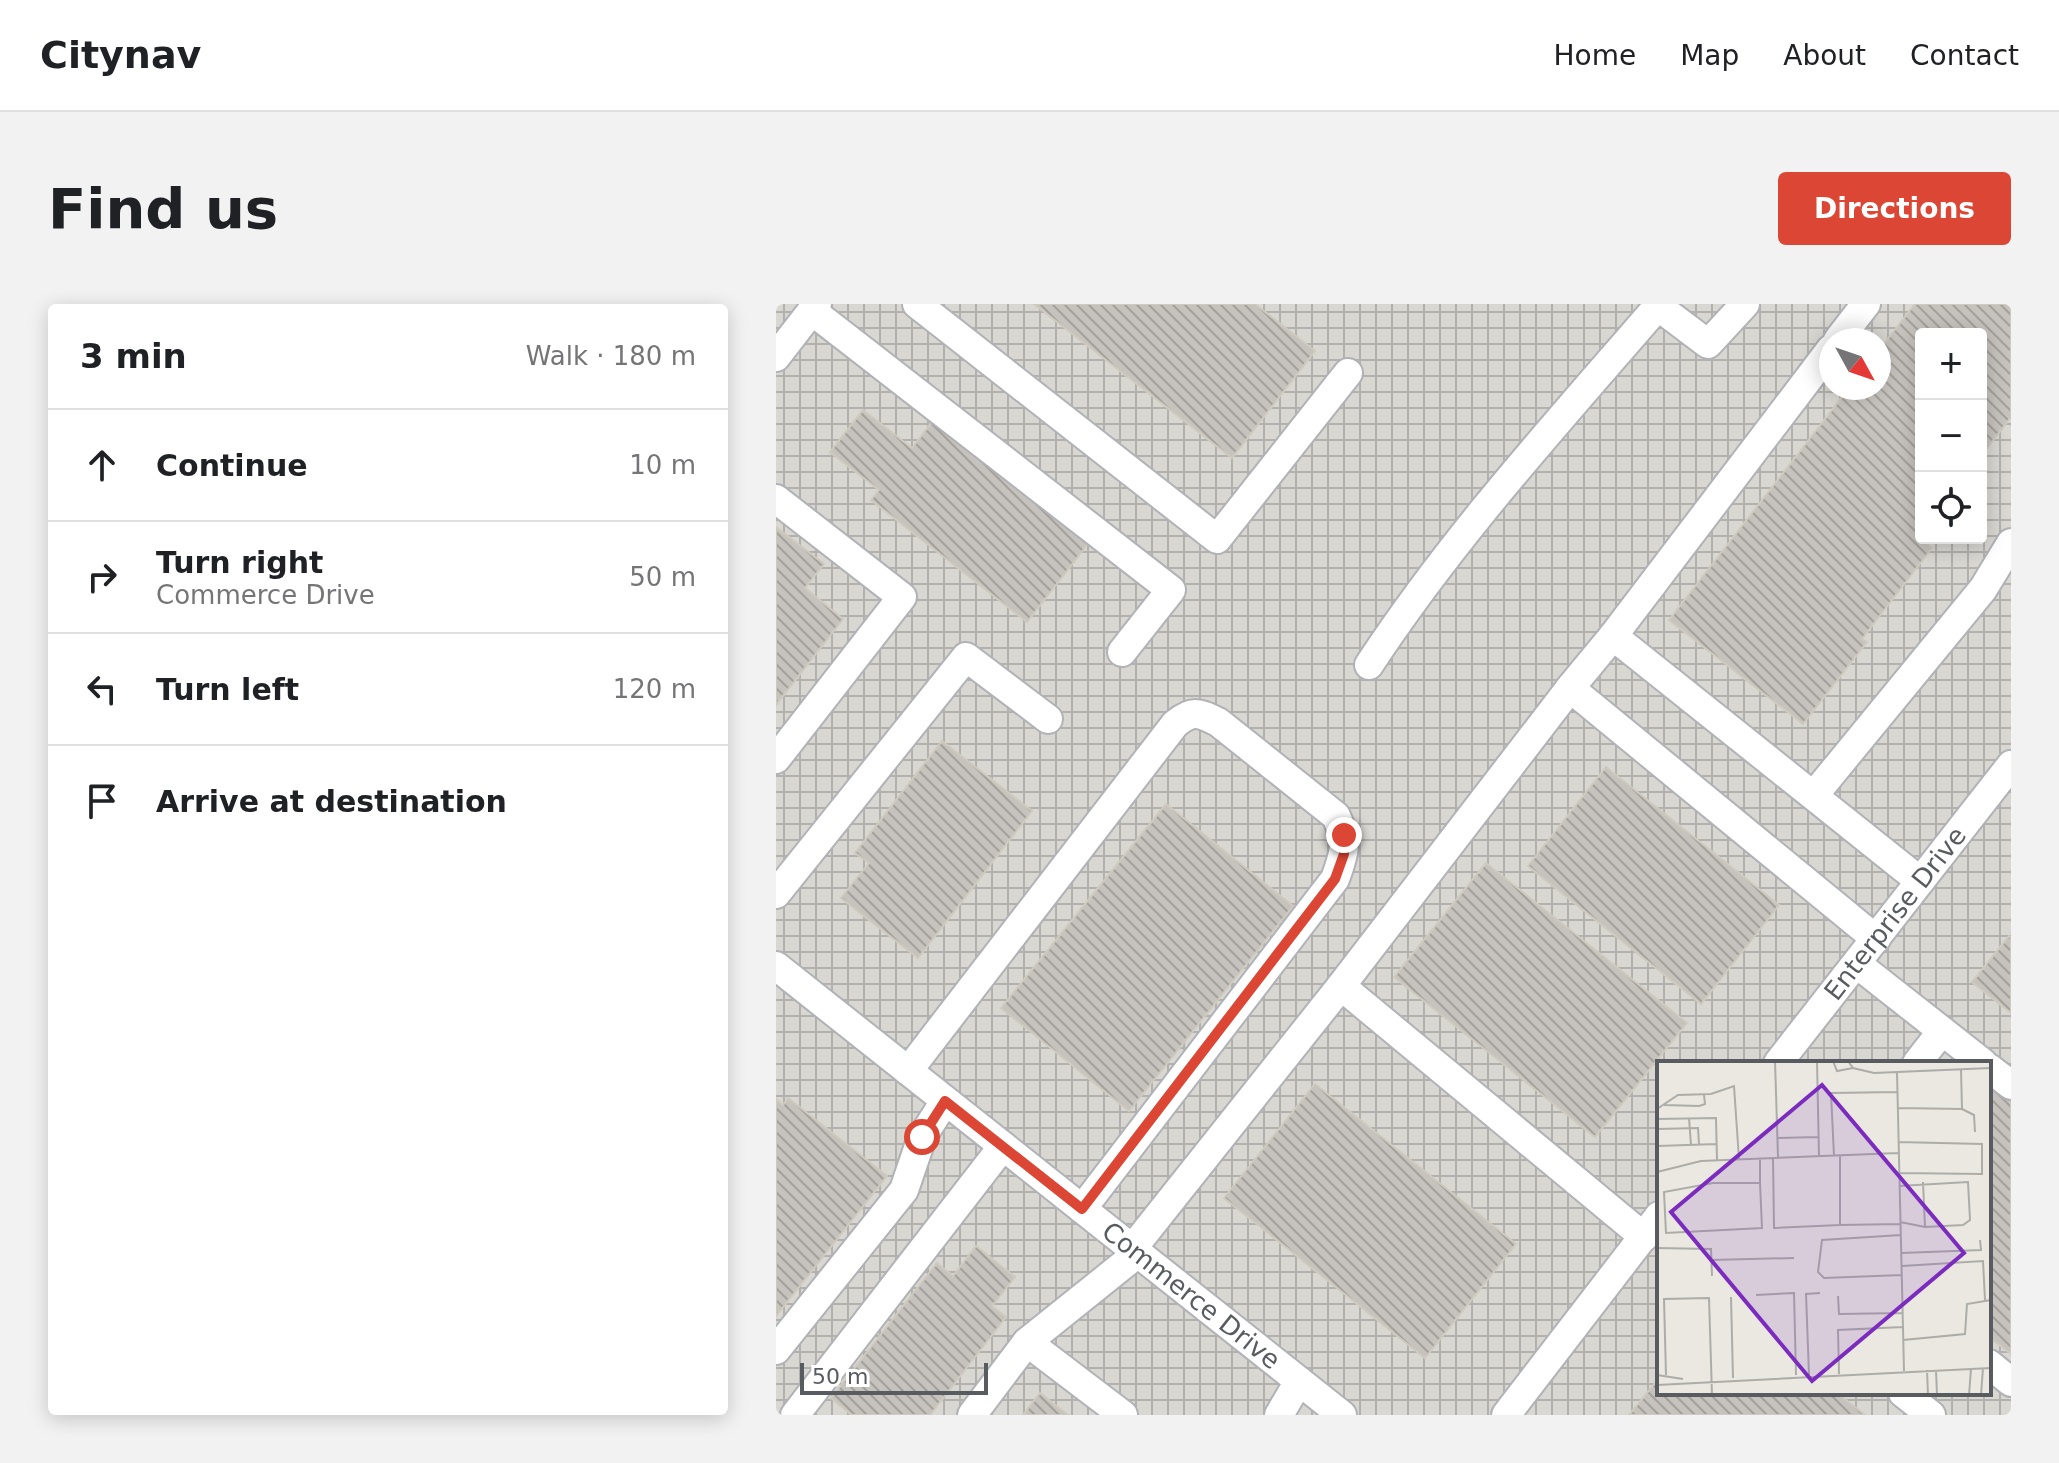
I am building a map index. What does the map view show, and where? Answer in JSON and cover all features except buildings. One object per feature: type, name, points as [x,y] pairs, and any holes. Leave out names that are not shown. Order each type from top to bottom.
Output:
[{"type":"street","points":[[917,304],[1217,539],[1348,373]]},
{"type":"street","points":[[1369,665],[1497,494],[1657,305],[1708,344],[1745,304]]},
{"type":"street","points":[[1847,328],[1866,304]]},
{"type":"street","points":[[776,357],[814,308],[1171,590],[1122,652]]},
{"type":"street","points":[[972,1415],[1027,1342],[1135,1251],[1613,636],[1819,365]]},
{"type":"street","points":[[776,499],[902,597],[776,759]]},
{"type":"street","points":[[1814,795],[1983,589],[2011,543]]},
{"type":"street","points":[[1613,636],[1920,881]]},
{"type":"street","points":[[776,894],[966,657],[1048,719]]},
{"type":"street","points":[[1570,688],[1876,939]]},
{"type":"street","points":[[908,1071],[1175,724],[1186,715],[1200,713],[1218,722],[1336,816],[1344,835],[1344,854],[1335,879],[1082,1209]]},
{"type":"street","name":"Enterprise Drive","points":[[1780,1061],[1920,881],[2002,797],[2011,765]]},
{"type":"street","points":[[1857,964],[1980,1061]]},
{"type":"street","name":"Commerce Drive","points":[[776,966],[1342,1415]]},
{"type":"street","points":[[1341,986],[1651,1227],[1506,1415]]},
{"type":"street","points":[[1919,1061],[1942,1031]]},
{"type":"street","points":[[1991,1070],[2011,1085]]},
{"type":"street","points":[[776,1350],[904,1190],[922,1137],[945,1101]]},
{"type":"street","points":[[795,1415],[1003,1146]]},
{"type":"street","points":[[1027,1342],[1123,1415]]},
{"type":"street","points":[[1991,1366],[2011,1382]]},
{"type":"street","points":[[1279,1415],[1299,1381]]},
{"type":"street","points":[[1906,1395],[1931,1415]]},
{"type":"shaded area","points":[[776,304],[2011,304],[2011,1415],[776,1415]]},
{"type":"route","points":[[922,1137],[945,1101],[1082,1209],[1335,879],[1344,854],[1344,835]]}]
